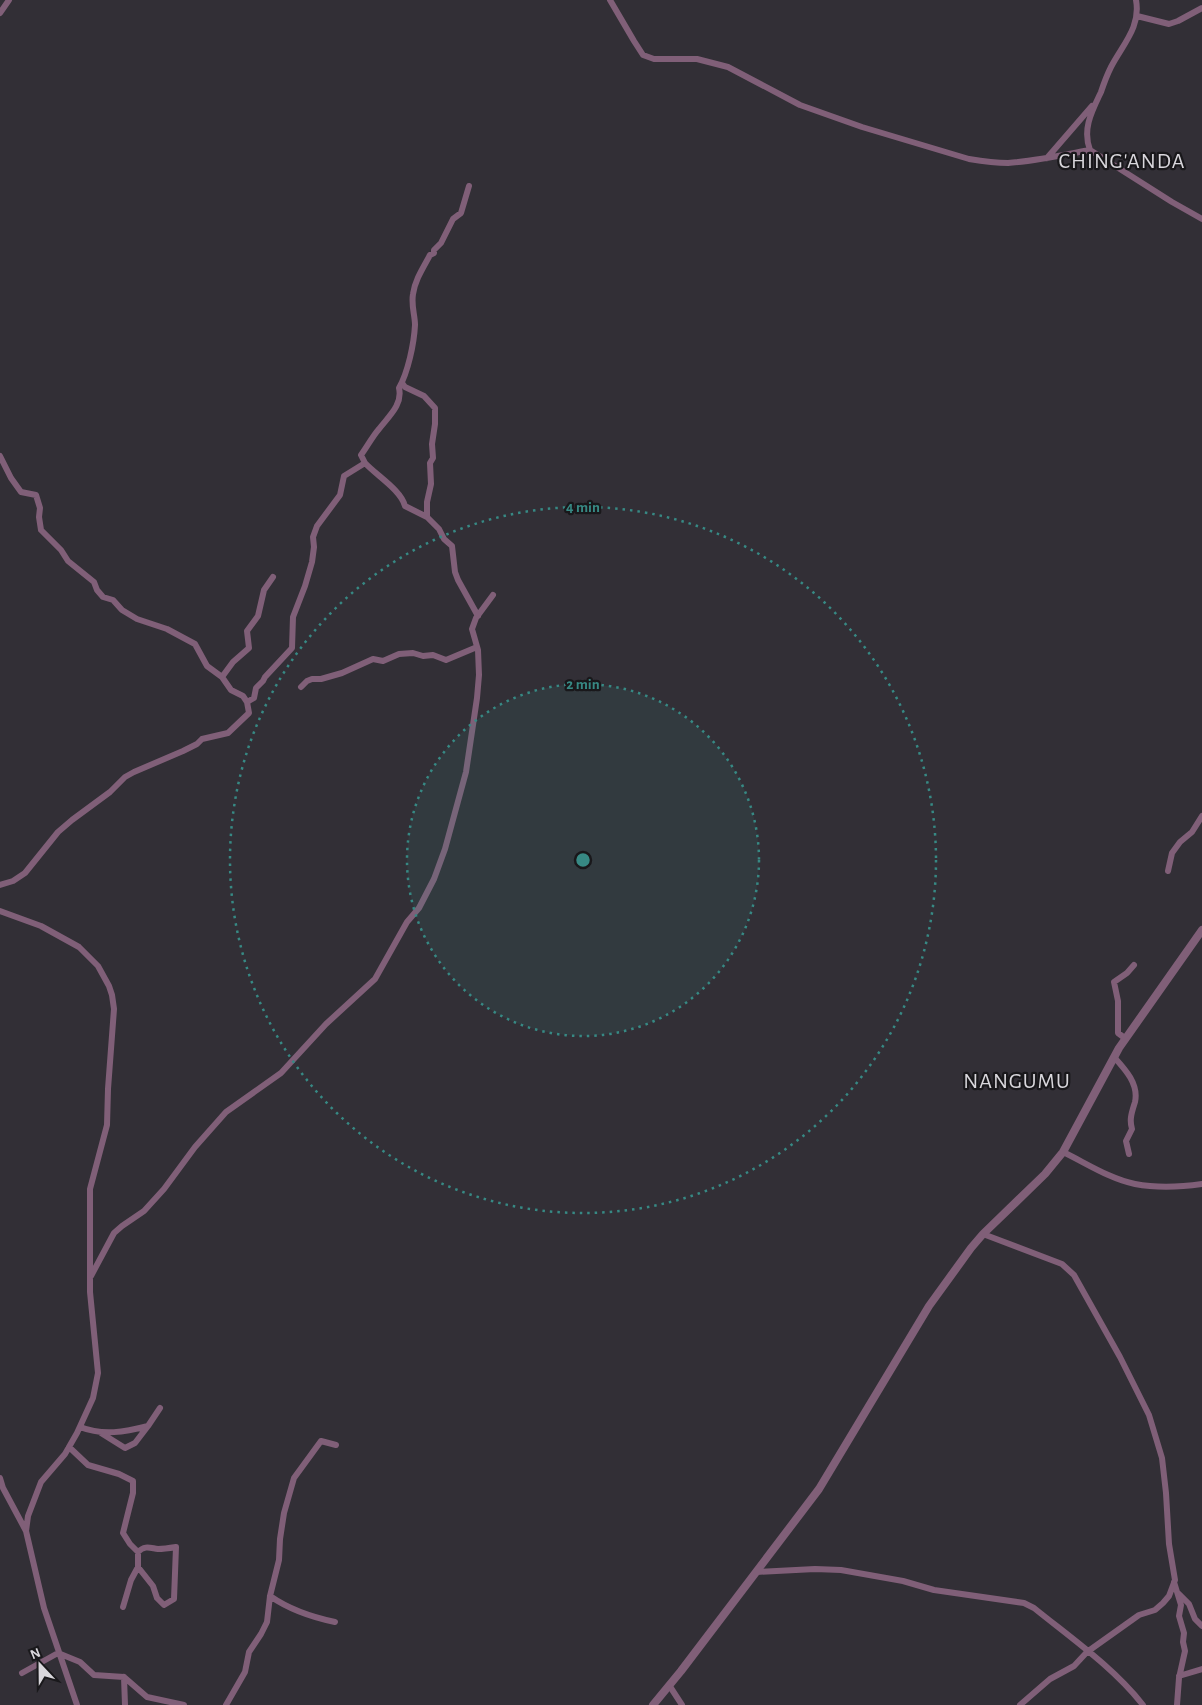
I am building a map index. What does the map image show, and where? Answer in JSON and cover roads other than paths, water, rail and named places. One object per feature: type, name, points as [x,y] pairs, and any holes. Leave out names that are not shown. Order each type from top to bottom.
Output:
[{"type":"street","points":[[0,13],[9,0]]},
{"type":"street","points":[[610,0],[643,54],[654,59],[696,59],[728,68],[800,104],[862,127],[969,159],[1007,163],[1090,150]]},
{"type":"street","points":[[1136,0],[1137,16],[1131,36],[1112,66],[1093,105],[1086,132],[1086,142],[1090,150],[1202,219]]},
{"type":"street","points":[[1137,16],[1169,24],[1202,8]]},
{"type":"street","points":[[1047,158],[1093,105]]},
{"type":"street","points":[[469,186],[461,212],[453,218],[441,243],[434,250],[434,253],[430,255],[415,284],[412,309],[415,323],[411,352],[399,388],[400,394],[395,408],[387,421],[379,428],[362,456],[365,463],[400,497],[405,506],[427,517],[452,546],[458,580],[478,616]]},
{"type":"street","points":[[402,383],[405,387],[424,396],[435,408],[432,444],[433,458],[430,463],[431,484],[427,502],[427,517]]},
{"type":"street","points":[[0,456],[11,478],[21,492],[36,496],[40,508],[41,530],[61,550],[68,561],[94,582],[97,590],[103,597],[113,600],[122,610],[137,620],[174,632],[195,644],[208,666],[222,677],[231,690],[243,696],[247,702],[249,713],[228,733],[202,739],[197,744],[178,754],[125,777],[110,792],[58,832],[25,873],[13,881],[0,885]]},
{"type":"street","points":[[247,702],[254,698],[256,688],[292,648],[293,617],[312,562],[314,547],[312,537],[317,526],[340,495],[344,476],[365,463]]},
{"type":"street","points":[[222,677],[233,662],[249,648],[248,631],[258,616],[263,593],[273,577]]},
{"type":"street","points":[[90,1277],[114,1233],[144,1211],[164,1190],[195,1147],[226,1112],[281,1074],[316,1034],[368,987],[380,972],[402,931],[419,908],[434,879],[446,849],[466,772],[479,675],[477,648],[472,629],[478,616],[493,594]]},
{"type":"street","points":[[300,687],[312,679],[321,679],[342,673],[373,659],[383,661],[399,654],[413,654],[433,655],[446,660],[477,648]]},
{"type":"street","points":[[1168,871],[1172,853],[1180,842],[1192,832],[1202,816]]},
{"type":"street","points":[[0,911],[41,926],[79,947],[98,966],[109,986],[114,1009],[107,1125],[90,1189],[90,1277],[98,1373],[93,1398],[70,1447],[41,1482],[28,1516],[26,1531]]},
{"type":"street","points":[[653,1705],[819,1489],[929,1306],[970,1248],[1045,1174],[1063,1152],[1114,1057],[1202,930]]},
{"type":"street","points":[[1126,1039],[1118,1033],[1118,1001],[1114,982],[1127,973],[1134,965]]},
{"type":"street","points":[[1114,1057],[1135,1086],[1135,1101],[1130,1117],[1132,1129],[1126,1141],[1129,1154]]},
{"type":"street","points":[[1063,1152],[1134,1184],[1155,1186],[1202,1184]]},
{"type":"street","points":[[983,1234],[1068,1268],[1074,1275],[1120,1357],[1149,1415],[1159,1446],[1165,1486],[1174,1582],[1181,1606],[1179,1616],[1184,1633],[1185,1651],[1179,1676],[1177,1705]]},
{"type":"street","points":[[100,1432],[125,1448],[135,1443],[160,1408]]},
{"type":"street","points":[[80,1427],[91,1432],[121,1432],[148,1426]]},
{"type":"street","points":[[226,1705],[245,1672],[250,1652],[266,1622],[279,1560],[284,1513],[294,1478],[321,1441],[336,1445]]},
{"type":"street","points":[[70,1447],[88,1464],[119,1474],[133,1481],[133,1493],[123,1533],[138,1552],[138,1567],[131,1580],[124,1607]]},
{"type":"street","points":[[0,1478],[3,1488],[26,1531],[44,1608],[77,1705]]},
{"type":"street","points":[[138,1552],[142,1548],[150,1546],[156,1548],[176,1547],[174,1599],[164,1605],[157,1598],[153,1586],[138,1567]]},
{"type":"street","points":[[756,1572],[815,1569],[841,1570],[896,1579],[934,1590],[1024,1603],[1034,1608],[1087,1652],[1131,1690],[1143,1705]]},
{"type":"street","points":[[1020,1705],[1050,1679],[1074,1666],[1087,1652],[1139,1615],[1155,1610],[1169,1596],[1174,1582]]},
{"type":"street","points":[[1178,1593],[1189,1604],[1195,1619],[1202,1626]]},
{"type":"street","points":[[270,1596],[283,1606],[307,1616],[335,1622]]},
{"type":"street","points":[[22,1673],[58,1653]]},
{"type":"street","points":[[58,1653],[80,1662],[94,1675],[124,1677],[147,1697],[184,1705]]},
{"type":"street","points":[[1179,1676],[1202,1669]]},
{"type":"street","points":[[124,1677],[125,1705]]},
{"type":"street","points":[[670,1685],[682,1705]]},
{"type":"district","name":"CHING'ANDA","points":[[1122,161]]},
{"type":"district","name":"NANGUMU","points":[[1017,1081]]}]
